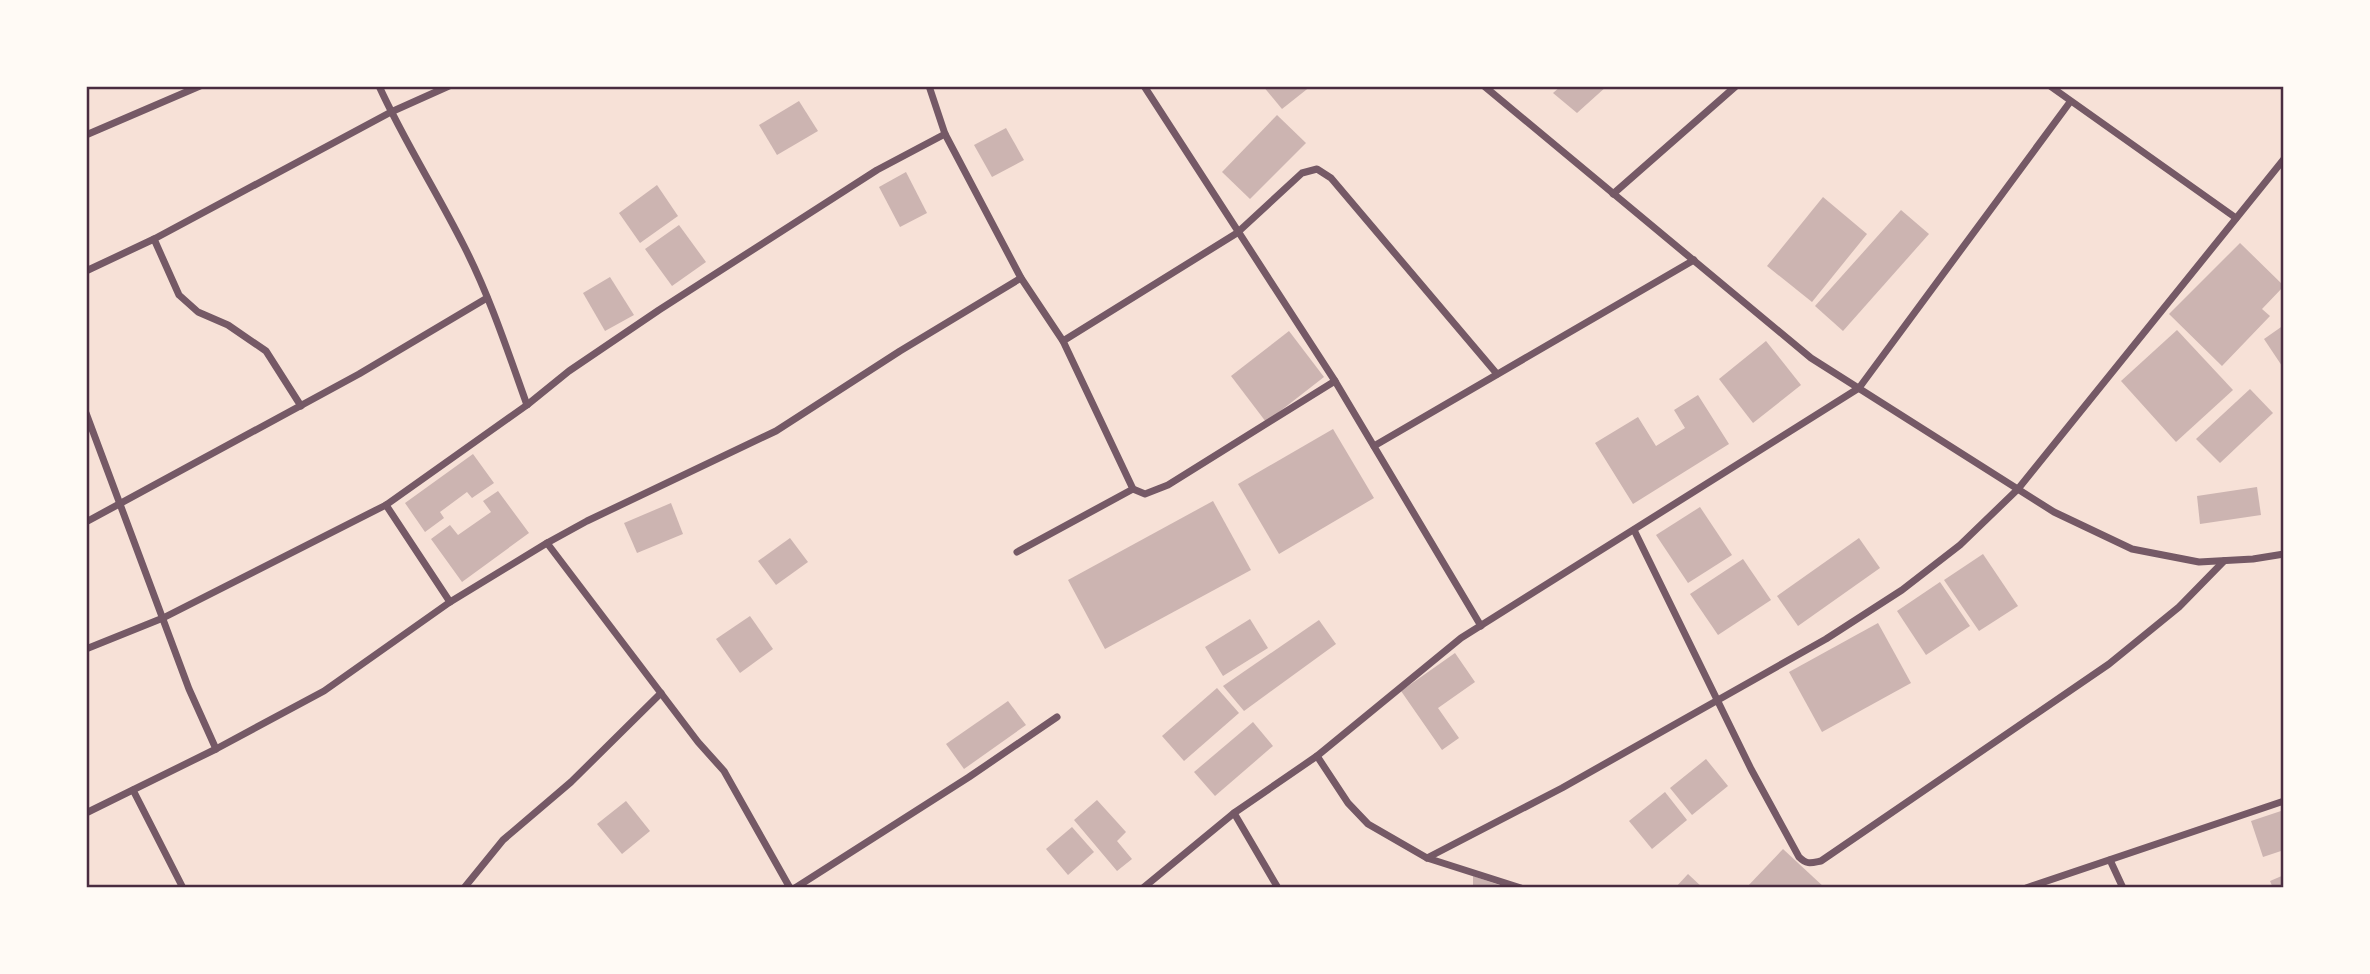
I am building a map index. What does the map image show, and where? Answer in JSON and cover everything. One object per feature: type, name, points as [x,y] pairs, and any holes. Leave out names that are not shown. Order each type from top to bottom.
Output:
[{"type":"street","points":[[86,135],[200,86]]},
{"type":"street","points":[[379,86],[465,248],[527,405]]},
{"type":"street","points":[[86,271],[154,239],[391,112],[449,86]]},
{"type":"street","points":[[929,86],[945,134],[1021,278],[1063,341],[1133,489],[1145,494],[1168,485],[1335,381]]},
{"type":"street","points":[[1144,86],[1335,381],[1481,626]]},
{"type":"street","points":[[1484,86],[1811,358],[2054,512],[2132,549],[2199,562],[2284,554]]},
{"type":"street","points":[[1613,194],[1736,86]]},
{"type":"street","points":[[2050,86],[2236,218]]},
{"type":"street","points":[[1143,888],[1234,813],[1317,756],[1461,638],[1859,388],[2070,102]]},
{"type":"street","points":[[86,649],[163,618],[386,505],[527,405],[569,371],[660,310],[877,170],[945,134]]},
{"type":"street","points":[[1427,858],[1562,788],[1826,639],[1902,590],[1960,545],[2018,489],[2236,218],[2281,170],[2284,159]]},
{"type":"street","points":[[1063,341],[1237,233],[1302,173],[1317,169],[1331,178],[1497,374]]},
{"type":"street","points":[[154,239],[179,295],[198,312],[228,325],[266,351],[301,406]]},
{"type":"street","points":[[1374,446],[1694,260]]},
{"type":"street","points":[[86,813],[216,749],[324,691],[450,603],[547,543],[587,521],[776,431],[900,351],[1021,278]]},
{"type":"street","points":[[86,522],[359,374],[487,298]]},
{"type":"street","points":[[86,414],[189,689],[216,749]]},
{"type":"street","points":[[1017,552],[1133,489]]},
{"type":"street","points":[[386,505],[450,603]]},
{"type":"street","points":[[1634,530],[1751,769],[1799,857],[1805,863],[1821,861],[2109,664],[2179,607],[2224,561]]},
{"type":"street","points":[[547,543],[698,742],[724,771],[790,888]]},
{"type":"street","points":[[464,888],[503,840],[571,782],[661,693]]},
{"type":"street","points":[[795,888],[969,777],[1057,717]]},
{"type":"street","points":[[1317,756],[1348,803],[1368,824],[1427,858],[1521,888]]},
{"type":"street","points":[[133,790],[183,888]]},
{"type":"street","points":[[2026,888],[2284,801]]},
{"type":"street","points":[[1234,813],[1278,888]]},
{"type":"street","points":[[2110,860],[2123,888]]},
{"type":"building","points":[[1263,86],[1311,86],[1282,109]]},
{"type":"building","points":[[1561,86],[1607,86],[1577,113],[1553,93]]},
{"type":"building","points":[[799,101],[818,131],[777,155],[759,125]]},
{"type":"building","points":[[1277,115],[1306,143],[1250,199],[1222,172]]},
{"type":"building","points":[[1006,128],[1024,160],[992,177],[974,145]]},
{"type":"building","points":[[906,172],[927,213],[900,227],[879,187]]},
{"type":"building","points":[[657,185],[678,216],[640,243],[619,213]]},
{"type":"building","points":[[1823,197],[1867,234],[1812,302],[1767,266]]},
{"type":"building","points":[[1901,210],[1929,234],[1843,331],[1815,306]]},
{"type":"building","points":[[679,225],[706,262],[672,286],[645,249]]},
{"type":"building","points":[[2240,243],[2284,286],[2262,309],[2270,316],[2222,366],[2169,314]]},
{"type":"building","points":[[610,277],[634,315],[605,331],[583,293]]},
{"type":"building","points":[[2284,325],[2284,369],[2264,339]]},
{"type":"building","points":[[2177,330],[2233,390],[2176,442],[2121,381]]},
{"type":"building","points":[[1289,331],[1324,377],[1266,422],[1231,376]]},
{"type":"building","points":[[1766,341],[1801,385],[1753,423],[1719,379]]},
{"type":"building","points":[[2250,389],[2273,413],[2220,463],[2196,439]]},
{"type":"building","points":[[1698,395],[1729,444],[1633,504],[1595,443],[1638,417],[1656,446],[1685,428],[1674,410]]},
{"type":"building","points":[[1333,429],[1374,498],[1279,554],[1238,484]]},
{"type":"building","points":[[473,454],[494,483],[472,498],[467,492],[440,512],[444,518],[425,532],[405,503]]},
{"type":"building","points":[[2257,487],[2261,515],[2200,524],[2197,496]]},
{"type":"building","points":[[498,491],[529,533],[462,582],[431,539],[450,525],[458,535],[491,512],[483,501]]},
{"type":"building","points":[[1213,501],[1251,570],[1105,649],[1068,580]]},
{"type":"building","points":[[671,503],[683,534],[637,553],[624,523]]},
{"type":"building","points":[[1700,507],[1732,555],[1688,583],[1656,535]]},
{"type":"building","points":[[790,538],[808,562],[776,585],[758,561]]},
{"type":"building","points":[[1859,538],[1880,568],[1798,626],[1777,596]]},
{"type":"building","points":[[1983,554],[2018,606],[1979,631],[1944,580]]},
{"type":"building","points":[[1743,559],[1771,600],[1718,635],[1690,594]]},
{"type":"building","points":[[1940,582],[1970,626],[1926,655],[1897,611]]},
{"type":"building","points":[[750,616],[773,649],[740,673],[716,639]]},
{"type":"building","points":[[1250,619],[1268,648],[1223,676],[1205,647]]},
{"type":"building","points":[[1319,620],[1336,644],[1244,711],[1223,686]]},
{"type":"building","points":[[1878,623],[1911,683],[1822,732],[1789,672]]},
{"type":"building","points":[[1455,653],[1475,682],[1438,708],[1459,738],[1442,750],[1401,691]]},
{"type":"building","points":[[1217,688],[1239,713],[1184,761],[1162,736]]},
{"type":"building","points":[[1008,701],[1026,725],[964,769],[946,744]]},
{"type":"building","points":[[1253,722],[1273,746],[1215,796],[1194,772]]},
{"type":"building","points":[[1706,759],[1728,786],[1692,815],[1670,788]]},
{"type":"building","points":[[1665,792],[1687,820],[1652,849],[1629,821]]},
{"type":"building","points":[[1097,800],[1126,832],[1117,841],[1132,859],[1117,871],[1074,820]]},
{"type":"building","points":[[626,801],[650,831],[622,854],[597,824]]},
{"type":"building","points":[[2284,810],[2284,850],[2263,857],[2251,821]]},
{"type":"building","points":[[1072,827],[1094,852],[1068,875],[1046,849]]},
{"type":"building","points":[[1783,849],[1825,888],[1746,888]]},
{"type":"building","points":[[1688,874],[1703,888],[1675,888]]},
{"type":"building","points":[[2284,875],[2284,888],[2273,888],[2270,881]]},
{"type":"building","points":[[1473,876],[1508,888],[1473,888]]}]
